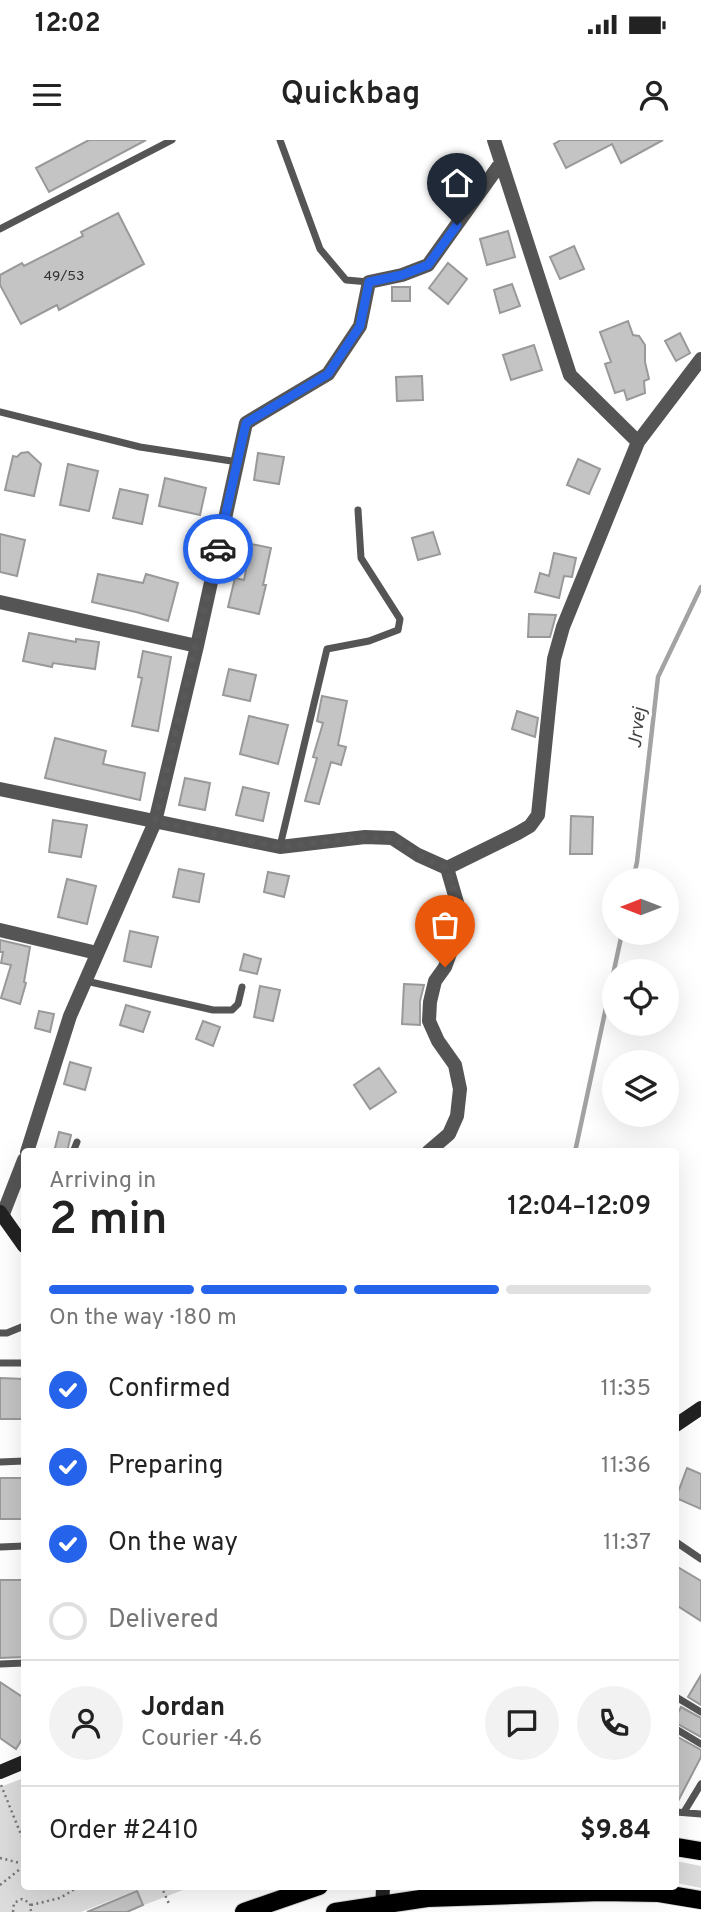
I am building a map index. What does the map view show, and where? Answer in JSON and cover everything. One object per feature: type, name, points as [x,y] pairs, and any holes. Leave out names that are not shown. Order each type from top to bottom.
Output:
[{"type":"main road","points":[[679,1847],[701,1851]]},
{"type":"main road","points":[[244,1912],[307,1890]]},
{"type":"main road","points":[[335,1912],[383,1901],[601,1892],[659,1893],[701,1900]]},
{"type":"street","points":[[494,140],[569,375],[638,442]]},
{"type":"street","points":[[28,1148],[70,1016],[155,822],[246,423],[328,374],[360,326],[369,282],[402,275],[428,265],[500,164]]},
{"type":"street","points":[[447,868],[518,834],[530,826],[538,815],[554,659],[563,627],[638,442],[701,359]]},
{"type":"street","points":[[0,602],[197,646]]},
{"type":"street","points":[[0,789],[280,847],[365,837],[392,838],[418,855],[447,868],[458,906],[457,934],[445,967],[435,981],[429,1021],[438,1041],[455,1065],[460,1089],[457,1116],[449,1134],[433,1148]]},
{"type":"street","points":[[0,930],[97,953]]},
{"type":"street","points":[[21,1167],[1,1214],[21,1239]]},
{"type":"street","points":[[679,1424],[699,1415]]},
{"type":"street","points":[[0,1772],[21,1763]]},
{"type":"lane","points":[[0,229],[172,140]]},
{"type":"lane","points":[[280,140],[320,249],[346,280],[369,282]]},
{"type":"lane","points":[[0,412],[140,447],[237,462]]},
{"type":"lane","points":[[280,847],[327,649],[369,641],[398,630],[400,619],[361,558],[358,510]]},
{"type":"lane","points":[[85,981],[213,1010],[232,1010],[238,1004],[242,987]]},
{"type":"lane","points":[[75,1148],[77,1142]]},
{"type":"lane","points":[[0,1333],[21,1327]]},
{"type":"lane","points":[[0,1363],[21,1363]]},
{"type":"lane","points":[[0,1462],[21,1461]]},
{"type":"lane","points":[[679,1544],[701,1559]]},
{"type":"lane","points":[[0,1547],[21,1546]]},
{"type":"lane","points":[[0,1664],[21,1663]]},
{"type":"lane","points":[[679,1699],[701,1712]]},
{"type":"lane","points":[[679,1731],[701,1744]]},
{"type":"lane","points":[[680,1812],[701,1784]]},
{"type":"lane","points":[[680,1812],[701,1814]]},
{"type":"path","points":[[0,1782],[21,1834]]},
{"type":"path","points":[[0,1858],[21,1864]]},
{"type":"path","points":[[0,1885],[21,1868]]},
{"type":"path","points":[[31,1905],[60,1898],[73,1890]]},
{"type":"path","points":[[162,1890],[170,1906]]},
{"type":"path","points":[[13,1912],[13,1905],[19,1899],[28,1900],[31,1912]]},
{"type":"shaded area","points":[[21,1779],[21,1890],[137,1890],[81,1912],[0,1912],[0,1787]]},
{"type":"shaded area","points":[[679,1862],[701,1866],[701,1888],[679,1884]]},
{"type":"shaded area","points":[[137,1890],[183,1890],[144,1905]]},
{"type":"building","points":[[89,140],[146,140],[49,192],[36,168]]},
{"type":"building","points":[[561,140],[663,140],[621,163],[612,144],[566,168],[554,144]]},
{"type":"building","points":[[118,213],[144,264],[59,310],[57,305],[21,324],[0,285],[0,275],[83,236],[81,232]]},
{"type":"building","points":[[508,231],[515,257],[487,265],[480,239]]},
{"type":"building","points":[[574,246],[584,269],[560,279],[550,257]]},
{"type":"building","points":[[448,263],[467,279],[448,304],[429,288]]},
{"type":"building","points":[[512,284],[520,306],[500,313],[494,290]]},
{"type":"building","points":[[392,287],[410,287],[410,301],[392,301]]},
{"type":"building","points":[[628,321],[633,335],[639,336],[645,345],[649,379],[644,381],[645,393],[627,400],[624,390],[615,393],[605,364],[611,362],[600,332]]},
{"type":"building","points":[[680,333],[690,353],[676,361],[665,341]]},
{"type":"building","points":[[534,345],[542,370],[511,380],[503,355]]},
{"type":"building","points":[[422,376],[423,400],[397,401],[396,377]]},
{"type":"building","points":[[28,452],[41,464],[34,496],[5,490],[13,456]]},
{"type":"building","points":[[258,453],[284,457],[279,484],[254,480]]},
{"type":"building","points":[[578,459],[600,469],[589,494],[567,485]]},
{"type":"building","points":[[68,464],[98,471],[89,511],[60,505]]},
{"type":"building","points":[[165,478],[206,488],[200,515],[159,506]]},
{"type":"building","points":[[120,489],[148,495],[142,524],[113,518]]},
{"type":"building","points":[[433,532],[440,554],[418,560],[412,538]]},
{"type":"building","points":[[0,534],[25,540],[17,576],[0,572]]},
{"type":"building","points":[[251,544],[271,548],[259,614],[228,607],[235,578],[244,580]]},
{"type":"building","points":[[554,553],[576,558],[572,577],[564,576],[559,598],[535,592],[540,573],[549,576]]},
{"type":"building","points":[[98,574],[143,583],[146,574],[178,583],[168,621],[92,602]]},
{"type":"building","points":[[529,614],[556,615],[550,637],[528,637]]},
{"type":"building","points":[[29,633],[76,642],[76,639],[99,642],[95,669],[53,663],[52,667],[23,661]]},
{"type":"building","points":[[143,651],[171,657],[158,731],[132,726],[142,678],[138,677]]},
{"type":"building","points":[[229,669],[256,675],[250,701],[223,695]]},
{"type":"building","points":[[322,696],[347,701],[338,745],[346,747],[341,765],[331,762],[319,804],[305,801],[323,723],[317,721]]},
{"type":"building","points":[[517,711],[538,718],[535,737],[512,729]]},
{"type":"building","points":[[249,716],[288,725],[278,764],[240,754]]},
{"type":"building","points":[[55,738],[106,751],[103,764],[145,773],[140,800],[45,778]]},
{"type":"building","points":[[185,778],[210,783],[205,810],[179,805]]},
{"type":"building","points":[[243,787],[269,793],[263,821],[236,815]]},
{"type":"building","points":[[571,816],[593,817],[592,854],[570,854]]},
{"type":"building","points":[[53,820],[87,825],[81,857],[49,852]]},
{"type":"building","points":[[179,869],[204,874],[199,902],[173,897]]},
{"type":"building","points":[[268,872],[289,876],[284,897],[264,892]]},
{"type":"building","points":[[67,879],[96,886],[87,924],[58,917]]},
{"type":"building","points":[[130,931],[158,937],[151,967],[124,961]]},
{"type":"building","points":[[0,940],[30,947],[26,983],[20,1004],[1,998],[11,965],[1,963],[3,952],[0,952]]},
{"type":"building","points":[[244,954],[261,959],[257,974],[240,970]]},
{"type":"building","points":[[404,984],[424,985],[420,1001],[420,1025],[402,1024]]},
{"type":"building","points":[[260,986],[280,990],[273,1021],[254,1017]]},
{"type":"building","points":[[126,1005],[150,1012],[143,1032],[120,1025]]},
{"type":"building","points":[[39,1011],[54,1014],[50,1032],[35,1028]]},
{"type":"building","points":[[203,1021],[220,1027],[213,1046],[196,1039]]},
{"type":"building","points":[[70,1062],[91,1068],[85,1090],[64,1084]]},
{"type":"building","points":[[379,1068],[396,1092],[370,1109],[354,1085]]},
{"type":"building","points":[[59,1132],[71,1135],[68,1148],[55,1148]]},
{"type":"building","points":[[0,1378],[21,1379],[21,1419],[0,1419]]},
{"type":"building","points":[[687,1468],[701,1474],[701,1509],[679,1499],[679,1490]]},
{"type":"building","points":[[0,1478],[21,1478],[21,1519],[0,1519]]},
{"type":"building","points":[[679,1568],[701,1581],[701,1621],[679,1607]]},
{"type":"building","points":[[0,1580],[21,1580],[21,1657],[0,1658]]},
{"type":"building","points":[[701,1675],[701,1705],[688,1697]]},
{"type":"building","points":[[0,1682],[21,1696],[21,1741],[16,1749],[0,1738]]},
{"type":"building","points":[[681,1707],[701,1718],[701,1737],[679,1725]]},
{"type":"building","points":[[679,1738],[701,1750],[701,1757],[679,1799]]},
{"type":"building","points":[[137,1891],[143,1905],[127,1912],[87,1912]]},
{"type":"waterway","name":"Jrvej","points":[[636,868],[658,677],[701,587]]},
{"type":"waterway","name":"Jrvej","points":[[576,1148],[619,945]]},
{"type":"way so far","points":[[218,549],[155,822],[280,847],[365,837],[392,838],[418,855],[447,868],[458,906],[457,934],[445,967]]},
{"type":"route","points":[[218,549],[246,423],[328,374],[360,326],[369,282],[402,275],[428,265],[457,225]]}]
